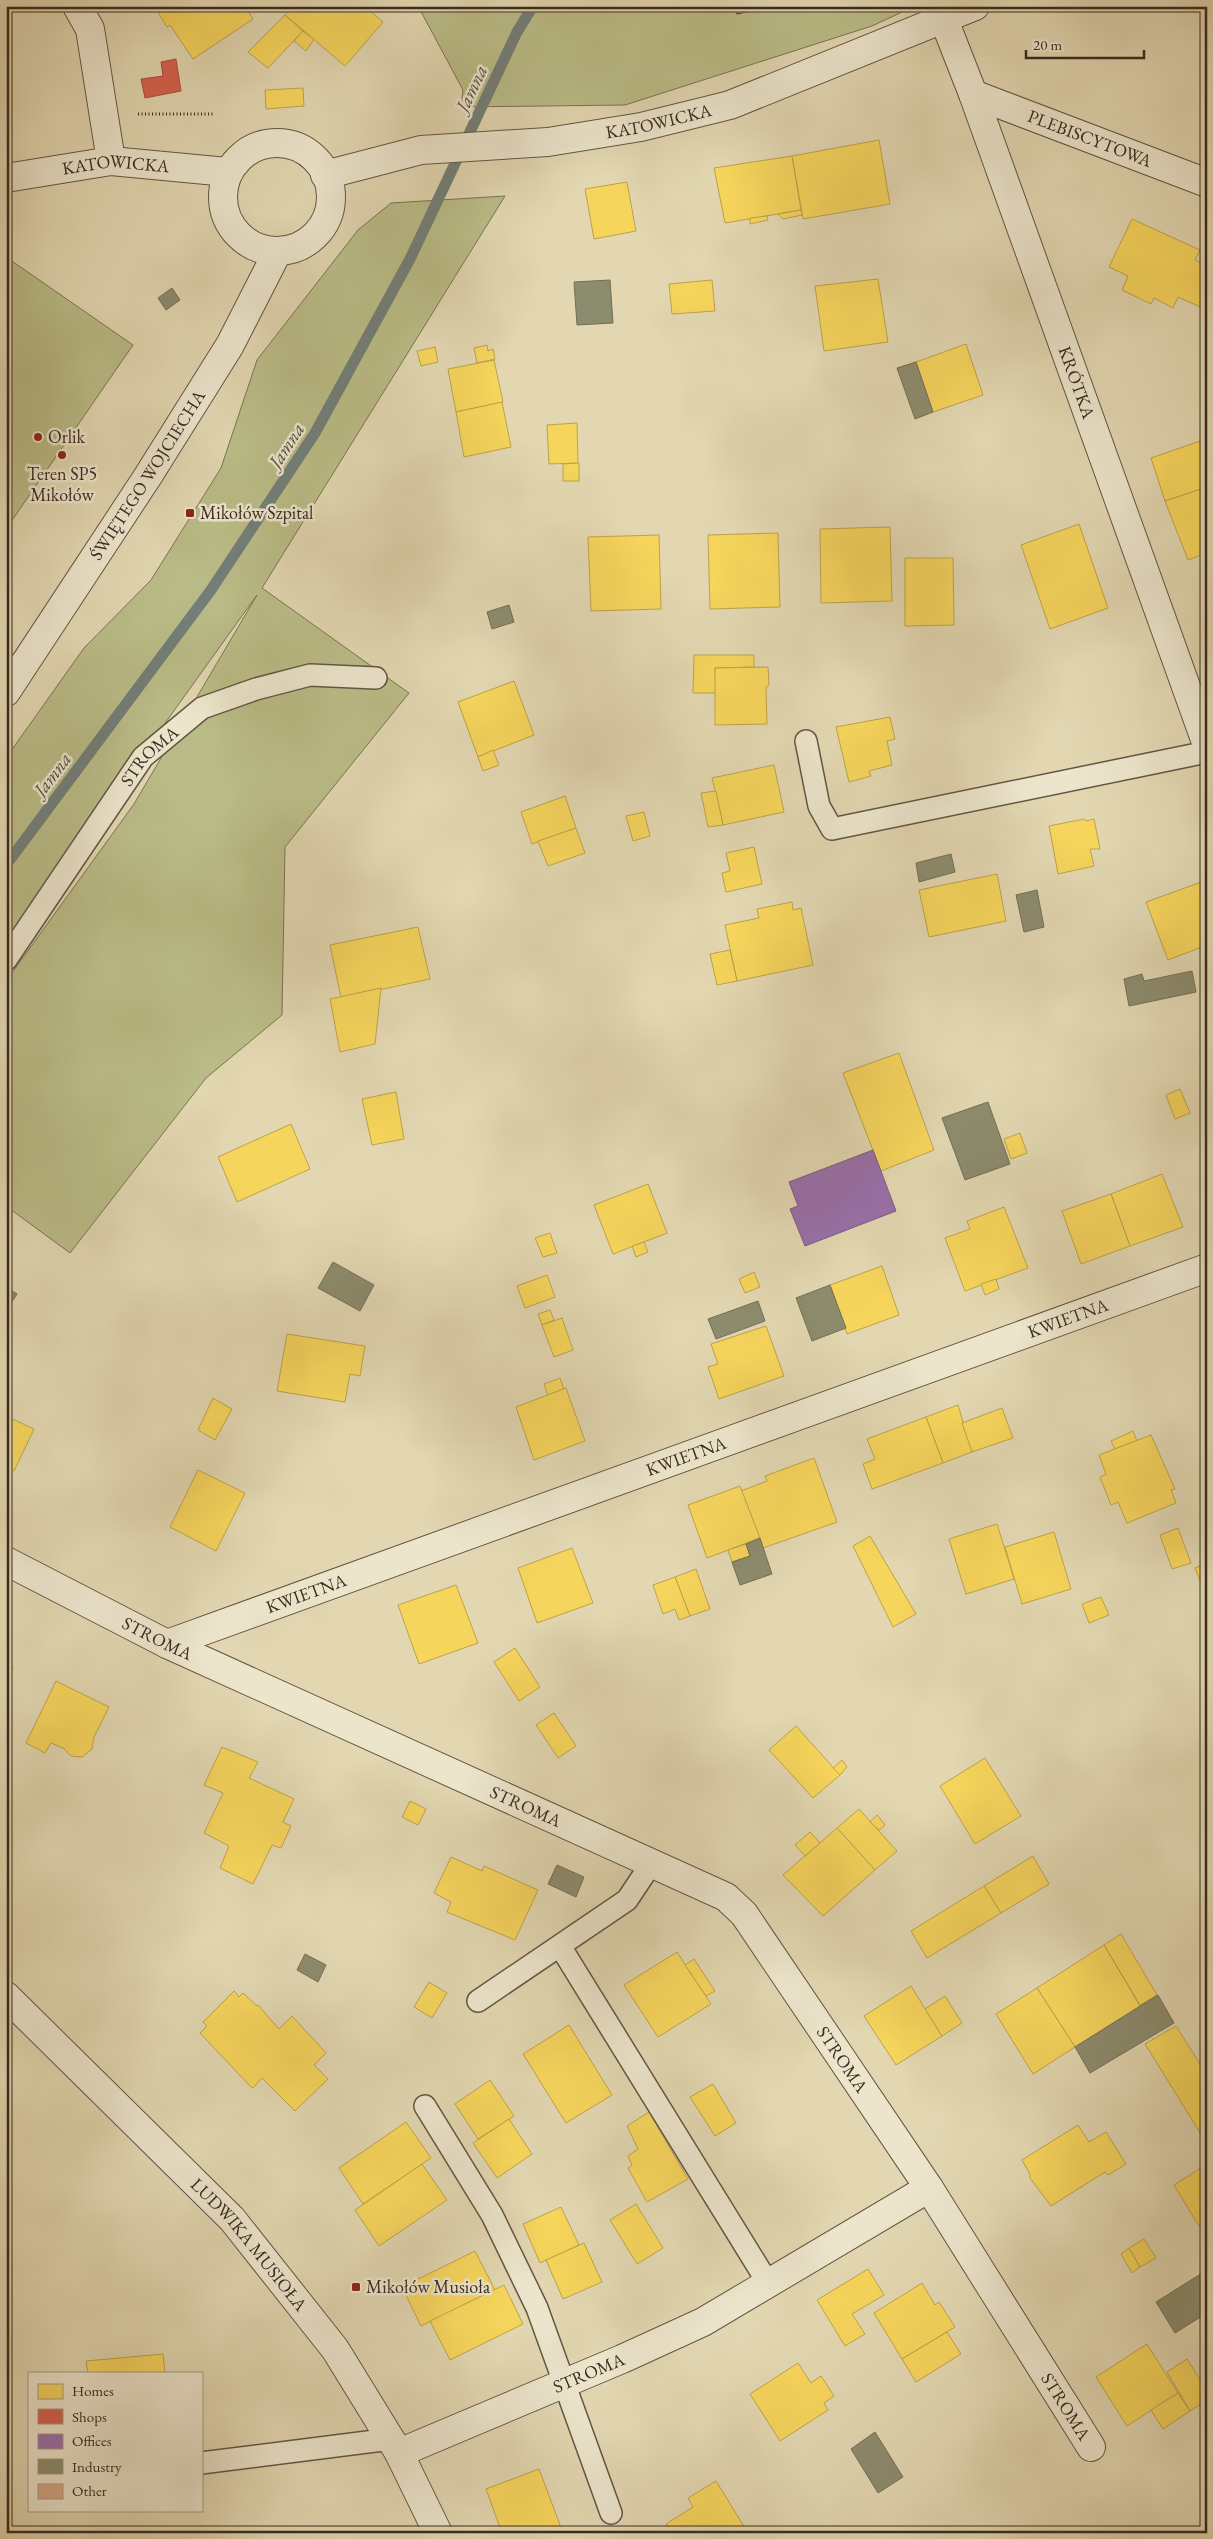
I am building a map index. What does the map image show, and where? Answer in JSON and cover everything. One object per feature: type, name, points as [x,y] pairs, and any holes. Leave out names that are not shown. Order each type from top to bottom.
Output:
[{"type":"street","points":[[76,6],[90,29],[112,161]]},
{"type":"street","name":"KATOWICKA","points":[[326,175],[421,150],[548,142],[641,127],[730,105],[975,6]]},
{"type":"street","name":"KRÓTKA","points":[[944,20],[973,94],[1207,745]]},
{"type":"street","name":"PLEBISCYTOWA","points":[[973,94],[1207,183]]},
{"type":"street","points":[[275,143],[300,147],[312,155],[326,175],[330,201],[327,218],[305,244],[288,251],[263,250],[250,244],[236,232],[227,217],[223,195],[227,172],[236,161],[249,151],[275,143]]},
{"type":"street","name":"KATOWICKA","points":[[6,178],[112,161],[227,172]]},
{"type":"street","name":"ŚWIĘTEGO WOJCIECHA","points":[[6,692],[148,476],[230,345],[278,251]]},
{"type":"street","name":"KWIETNA","points":[[168,1644],[1207,1268]]},
{"type":"street","name":"STROMA","points":[[6,1561],[168,1644],[726,1897],[744,1914],[929,2188],[1091,2447]]},
{"type":"street","name":"LUDWIKA MUSIOŁA","points":[[6,1996],[232,2219],[335,2349],[395,2446],[438,2533]]},
{"type":"street","name":"STROMA","points":[[395,2446],[566,2382],[703,2322],[929,2188]]},
{"type":"lane","name":"STROMA","points":[[6,960],[143,758],[202,708],[256,689],[310,675],[376,678]]},
{"type":"lane","points":[[806,741],[819,806],[832,829],[1207,752]]},
{"type":"lane","points":[[478,2001],[628,1900],[651,1864]]},
{"type":"lane","points":[[560,1946],[768,2283]]},
{"type":"lane","points":[[425,2106],[492,2215],[537,2308],[566,2382],[611,2513]]},
{"type":"lane","points":[[202,2463],[395,2446]]},
{"type":"path","points":[[103,115],[213,114]]},
{"type":"green space","points":[[418,6],[915,6],[872,26],[625,105],[461,107],[463,90]]},
{"type":"green space","points":[[505,196],[262,588],[409,693],[285,847],[282,1015],[206,1078],[70,1253],[6,1206],[6,981],[134,804],[257,595],[6,945],[6,758],[84,648],[151,580],[221,468],[257,360],[358,230],[391,203]]},
{"type":"green space","name":"Orlik","points":[[6,257],[133,345],[6,529]]},
{"type":"building: Homes","points":[[154,6],[245,6],[253,19],[193,59],[170,25],[167,27]]},
{"type":"building: Homes","points":[[294,6],[364,6],[383,22],[345,66],[285,15]]},
{"type":"building: Homes","points":[[285,15],[303,31],[268,68],[248,52]]},
{"type":"building: Homes","points":[[303,31],[314,39],[306,51],[294,41]]},
{"type":"building: Homes","points":[[303,88],[304,106],[266,109],[265,90]]},
{"type":"building: Homes","points":[[879,140],[890,204],[803,219],[792,156]]},
{"type":"building: Homes","points":[[792,156],[801,210],[725,223],[714,168]]},
{"type":"building: Homes","points":[[627,182],[636,231],[594,239],[585,189]]},
{"type":"building: Homes","points":[[801,210],[802,215],[783,219],[778,214]]},
{"type":"building: Homes","points":[[767,216],[768,220],[750,224],[750,218]]},
{"type":"building: Homes","points":[[1132,219],[1200,250],[1195,260],[1207,266],[1207,310],[1178,297],[1173,308],[1154,298],[1151,304],[1122,290],[1128,276],[1109,267]]},
{"type":"building: Homes","points":[[878,279],[888,342],[824,351],[815,286]]},
{"type":"building: Homes","points":[[712,280],[715,311],[672,314],[669,284]]},
{"type":"building: Homes","points":[[966,344],[983,395],[933,412],[916,362]]},
{"type":"building: Homes","points":[[487,345],[488,351],[493,349],[495,359],[477,363],[474,348]]},
{"type":"building: Homes","points":[[435,347],[438,362],[421,366],[417,351]]},
{"type":"building: Homes","points":[[494,360],[503,402],[456,412],[448,369]]},
{"type":"building: Homes","points":[[502,402],[511,447],[464,457],[456,412]]},
{"type":"building: Homes","points":[[577,423],[578,463],[549,464],[547,425]]},
{"type":"building: Homes","points":[[1206,439],[1207,487],[1165,501],[1151,458]]},
{"type":"building: Homes","points":[[579,463],[579,481],[563,481],[563,464]]},
{"type":"building: Homes","points":[[1207,487],[1207,553],[1188,560],[1165,501]]},
{"type":"building: Homes","points":[[1079,524],[1108,608],[1050,629],[1021,545]]},
{"type":"building: Homes","points":[[890,527],[892,601],[821,603],[820,529]]},
{"type":"building: Homes","points":[[778,533],[780,607],[710,609],[708,535]]},
{"type":"building: Homes","points":[[659,535],[661,609],[591,611],[588,537]]},
{"type":"building: Homes","points":[[905,558],[953,558],[954,625],[905,626]]},
{"type":"building: Homes","points":[[694,655],[754,655],[754,667],[715,668],[716,693],[693,693]]},
{"type":"building: Homes","points":[[768,667],[769,685],[766,687],[767,724],[715,725],[715,668]]},
{"type":"building: Homes","points":[[514,681],[534,735],[478,757],[458,702]]},
{"type":"building: Homes","points":[[890,717],[895,739],[887,741],[892,765],[869,771],[871,776],[849,782],[836,727]]},
{"type":"building: Homes","points":[[493,750],[499,765],[483,771],[478,757]]},
{"type":"building: Homes","points":[[774,765],[784,812],[723,825],[712,778]]},
{"type":"building: Homes","points":[[716,791],[723,825],[708,827],[701,793]]},
{"type":"building: Homes","points":[[565,796],[576,828],[532,844],[521,812]]},
{"type":"building: Homes","points":[[644,812],[650,836],[633,841],[626,816]]},
{"type":"building: Homes","points":[[1084,819],[1086,821],[1094,819],[1100,849],[1090,849],[1094,866],[1058,874],[1049,826]]},
{"type":"building: Homes","points":[[576,828],[585,853],[548,866],[538,841]]},
{"type":"building: Homes","points":[[754,847],[762,884],[726,892],[722,873],[730,871],[726,853]]},
{"type":"building: Homes","points":[[997,874],[1006,921],[929,937],[919,890]]},
{"type":"building: Homes","points":[[1207,880],[1207,945],[1168,960],[1146,902]]},
{"type":"building: Homes","points":[[792,902],[793,910],[801,908],[813,965],[737,981],[725,925],[759,918],[757,909]]},
{"type":"building: Homes","points":[[418,927],[430,979],[341,998],[330,945]]},
{"type":"building: Homes","points":[[730,950],[737,981],[717,985],[710,954]]},
{"type":"building: Homes","points":[[381,988],[375,1044],[340,1052],[330,999]]},
{"type":"building: Homes","points":[[899,1053],[934,1150],[881,1171],[843,1073]]},
{"type":"building: Homes","points":[[1180,1089],[1190,1113],[1175,1119],[1166,1095]]},
{"type":"building: Homes","points":[[396,1092],[404,1139],[372,1145],[362,1099]]},
{"type":"building: Homes","points":[[291,1124],[310,1169],[237,1202],[218,1157]]},
{"type":"building: Homes","points":[[1020,1133],[1027,1153],[1011,1159],[1004,1139]]},
{"type":"building: Homes","points":[[1162,1174],[1183,1227],[1130,1246],[1111,1194]]},
{"type":"building: Homes","points":[[648,1184],[667,1233],[613,1254],[594,1205]]},
{"type":"building: Homes","points":[[1111,1194],[1130,1246],[1081,1264],[1062,1211]]},
{"type":"building: Homes","points":[[1004,1207],[1028,1268],[965,1291],[945,1238],[970,1229],[967,1221]]},
{"type":"building: Homes","points":[[550,1233],[557,1253],[543,1257],[535,1238]]},
{"type":"building: Homes","points":[[644,1242],[648,1252],[636,1257],[632,1246]]},
{"type":"building: Homes","points":[[882,1266],[899,1315],[847,1334],[830,1285]]},
{"type":"building: Homes","points":[[754,1272],[760,1287],[745,1293],[739,1279]]},
{"type":"building: Homes","points":[[547,1275],[555,1297],[525,1308],[517,1286]]},
{"type":"building: Homes","points":[[996,1279],[999,1289],[985,1295],[981,1284]]},
{"type":"building: Homes","points":[[550,1310],[554,1320],[542,1325],[538,1314]]},
{"type":"building: Homes","points":[[562,1318],[573,1350],[554,1357],[542,1325]]},
{"type":"building: Homes","points":[[766,1326],[784,1376],[719,1399],[708,1367],[718,1364],[711,1344]]},
{"type":"building: Homes","points":[[287,1334],[365,1346],[360,1376],[350,1374],[345,1402],[277,1391]]},
{"type":"building: Homes","points":[[560,1378],[564,1390],[548,1396],[544,1384]]},
{"type":"building: Homes","points":[[566,1388],[585,1441],[534,1460],[516,1407]]},
{"type":"building: Homes","points":[[213,1398],[232,1409],[215,1440],[198,1430]]},
{"type":"building: Homes","points":[[958,1405],[972,1452],[943,1463],[926,1417]]},
{"type":"building: Homes","points":[[1002,1408],[1013,1438],[972,1452],[962,1423]]},
{"type":"building: Homes","points":[[6,1416],[34,1429],[14,1471],[6,1468]]},
{"type":"building: Homes","points":[[926,1417],[943,1463],[872,1489],[863,1464],[875,1459],[867,1439]]},
{"type":"building: Homes","points":[[1133,1431],[1137,1441],[1115,1449],[1111,1441]]},
{"type":"building: Homes","points":[[1151,1435],[1175,1489],[1171,1490],[1176,1503],[1127,1523],[1118,1502],[1111,1505],[1100,1477],[1106,1474],[1099,1455]]},
{"type":"building: Homes","points":[[814,1458],[837,1522],[763,1548],[741,1491],[767,1481],[765,1476]]},
{"type":"building: Homes","points":[[198,1470],[245,1493],[216,1551],[170,1527]]},
{"type":"building: Homes","points":[[740,1486],[760,1538],[707,1558],[688,1505]]},
{"type":"building: Homes","points":[[997,1524],[1014,1579],[966,1594],[949,1539]]},
{"type":"building: Homes","points":[[1178,1528],[1191,1563],[1172,1569],[1160,1535]]},
{"type":"building: Homes","points":[[1054,1532],[1071,1589],[1022,1604],[1005,1547]]},
{"type":"building: Homes","points":[[870,1536],[916,1614],[893,1627],[853,1546]]},
{"type":"building: Homes","points":[[746,1544],[750,1556],[732,1562],[728,1550]]},
{"type":"building: Homes","points":[[572,1548],[593,1603],[537,1623],[518,1568]]},
{"type":"building: Homes","points":[[1207,1563],[1207,1597],[1195,1568]]},
{"type":"building: Homes","points":[[696,1569],[710,1609],[690,1616],[675,1577]]},
{"type":"building: Homes","points":[[675,1577],[690,1616],[679,1620],[675,1609],[663,1614],[653,1585]]},
{"type":"building: Homes","points":[[456,1585],[478,1643],[419,1664],[398,1605]]},
{"type":"building: Homes","points":[[1101,1597],[1109,1615],[1089,1623],[1082,1604]]},
{"type":"building: Homes","points":[[515,1648],[540,1687],[519,1701],[494,1662]]},
{"type":"building: Homes","points":[[6,1663],[13,1667],[6,1683]]},
{"type":"building: Homes","points":[[56,1681],[109,1707],[94,1737],[92,1749],[82,1757],[71,1756],[63,1748],[51,1743],[45,1753],[26,1743]]},
{"type":"building: Homes","points":[[554,1713],[576,1746],[558,1758],[536,1725]]},
{"type":"building: Homes","points":[[796,1726],[840,1775],[813,1798],[769,1750]]},
{"type":"building: Homes","points":[[222,1747],[258,1762],[249,1778],[294,1799],[283,1822],[291,1826],[281,1848],[272,1845],[253,1884],[220,1868],[229,1846],[204,1833],[223,1793],[204,1785]]},
{"type":"building: Homes","points":[[985,1758],[1021,1816],[975,1844],[940,1786]]},
{"type":"building: Homes","points":[[842,1760],[847,1767],[840,1775],[833,1768]]},
{"type":"building: Homes","points":[[410,1801],[426,1809],[418,1825],[402,1817]]},
{"type":"building: Homes","points":[[859,1809],[897,1851],[875,1870],[837,1828]]},
{"type":"building: Homes","points":[[877,1815],[885,1825],[879,1830],[870,1822]]},
{"type":"building: Homes","points":[[837,1828],[875,1870],[823,1916],[783,1875]]},
{"type":"building: Homes","points":[[810,1832],[820,1843],[805,1856],[795,1845]]},
{"type":"building: Homes","points":[[1033,1856],[1049,1884],[1001,1913],[984,1886]]},
{"type":"building: Homes","points":[[451,1857],[482,1871],[484,1866],[538,1890],[515,1940],[447,1912],[451,1902],[434,1893]]},
{"type":"building: Homes","points":[[984,1886],[1001,1913],[927,1958],[911,1931]]},
{"type":"building: Homes","points":[[1121,1934],[1157,1995],[1140,2005],[1104,1945]]},
{"type":"building: Homes","points":[[1104,1945],[1140,2006],[1075,2047],[1037,1988]]},
{"type":"building: Homes","points":[[677,1952],[711,2004],[658,2037],[624,1985]]},
{"type":"building: Homes","points":[[694,1959],[715,1991],[706,1996],[685,1965]]},
{"type":"building: Homes","points":[[429,1982],[447,1993],[432,2018],[414,2007]]},
{"type":"building: Homes","points":[[911,1986],[942,2036],[896,2065],[864,2016]]},
{"type":"building: Homes","points":[[1037,1988],[1075,2047],[1033,2074],[996,2014]]},
{"type":"building: Homes","points":[[234,1991],[239,1997],[243,1993],[258,2005],[279,2029],[292,2016],[326,2053],[314,2065],[328,2079],[295,2111],[262,2078],[253,2088],[250,2086],[200,2033],[207,2026],[203,2022]]},
{"type":"building: Homes","points":[[945,1996],[962,2023],[942,2036],[925,2009]]},
{"type":"building: Homes","points":[[569,2025],[612,2095],[566,2123],[523,2054]]},
{"type":"building: Homes","points":[[1176,2026],[1207,2075],[1207,2138],[1204,2139],[1145,2044]]},
{"type":"building: Homes","points":[[490,2080],[514,2116],[478,2139],[455,2104]]},
{"type":"building: Homes","points":[[713,2084],[736,2123],[715,2136],[690,2097]]},
{"type":"building: Homes","points":[[649,2112],[688,2179],[647,2202],[628,2168],[632,2165],[628,2156],[638,2149],[627,2126]]},
{"type":"building: Homes","points":[[509,2119],[532,2154],[497,2178],[473,2143]]},
{"type":"building: Homes","points":[[406,2122],[431,2158],[363,2204],[339,2168]]},
{"type":"building: Homes","points":[[1078,2125],[1089,2142],[1106,2132],[1126,2164],[1108,2175],[1105,2172],[1051,2206],[1030,2178],[1030,2174],[1022,2160]]},
{"type":"building: Homes","points":[[422,2164],[447,2200],[379,2246],[355,2210]]},
{"type":"building: Homes","points":[[1207,2164],[1207,2222],[1199,2226],[1174,2185]]},
{"type":"building: Homes","points":[[636,2204],[663,2248],[637,2264],[610,2220]]},
{"type":"building: Homes","points":[[561,2207],[579,2245],[540,2263],[523,2224]]},
{"type":"building: Homes","points":[[1144,2239],[1156,2258],[1140,2267],[1129,2248]]},
{"type":"building: Homes","points":[[584,2243],[602,2282],[563,2299],[546,2260]]},
{"type":"building: Homes","points":[[1129,2248],[1140,2267],[1132,2273],[1121,2254]]},
{"type":"building: Homes","points":[[475,2251],[495,2290],[421,2326],[402,2287]]},
{"type":"building: Homes","points":[[868,2269],[884,2295],[852,2314],[865,2334],[845,2346],[817,2300]]},
{"type":"building: Homes","points":[[922,2283],[935,2305],[939,2302],[955,2327],[902,2359],[874,2313]]},
{"type":"building: Homes","points":[[504,2285],[523,2324],[450,2360],[430,2321]]},
{"type":"building: Homes","points":[[947,2332],[961,2354],[916,2382],[902,2359]]},
{"type":"building: Homes","points":[[1147,2344],[1178,2393],[1127,2426],[1096,2377]]},
{"type":"building: Homes","points":[[163,2354],[165,2372],[88,2372],[86,2361]]},
{"type":"building: Homes","points":[[1187,2359],[1207,2390],[1207,2400],[1190,2411],[1167,2372]]},
{"type":"building: Homes","points":[[798,2363],[811,2383],[821,2376],[834,2396],[824,2403],[828,2410],[780,2441],[750,2394]]},
{"type":"building: Homes","points":[[1178,2393],[1190,2411],[1163,2429],[1151,2410]]},
{"type":"building: Homes","points":[[539,2469],[563,2533],[543,2533],[542,2530],[535,2533],[502,2533],[486,2489]]},
{"type":"building: Homes","points":[[716,2481],[748,2533],[671,2533],[666,2524],[693,2507],[688,2498]]},
{"type":"building: Homes","points":[[282,2527],[284,2533],[270,2533]]},
{"type":"building: Shops","points":[[176,59],[181,91],[145,98],[141,79],[163,76],[161,62]]},
{"type":"building: Offices","points":[[873,1150],[896,1211],[805,1246],[790,1209],[798,1206],[789,1182]]},
{"type":"building: Industry","points":[[610,280],[613,323],[577,325],[574,282]]},
{"type":"building: Industry","points":[[172,288],[180,300],[166,310],[158,298]]},
{"type":"building: Industry","points":[[916,362],[933,412],[915,419],[897,368]]},
{"type":"building: Industry","points":[[509,605],[514,622],[492,629],[487,612]]},
{"type":"building: Industry","points":[[951,854],[955,872],[919,882],[916,863]]},
{"type":"building: Industry","points":[[1037,890],[1044,927],[1024,932],[1016,895]]},
{"type":"building: Industry","points":[[1192,971],[1196,992],[1129,1006],[1124,979],[1142,974],[1144,981]]},
{"type":"building: Industry","points":[[988,1102],[1010,1164],[965,1180],[942,1118]]},
{"type":"building: Industry","points":[[333,1262],[374,1285],[360,1311],[318,1288]]},
{"type":"building: Industry","points":[[830,1285],[846,1328],[812,1341],[796,1298]]},
{"type":"building: Industry","points":[[6,1287],[17,1294],[6,1311]]},
{"type":"building: Industry","points":[[758,1301],[765,1321],[716,1339],[708,1319]]},
{"type":"building: Industry","points":[[760,1538],[772,1574],[740,1585],[732,1562],[750,1556],[746,1544]]},
{"type":"building: Industry","points":[[557,1865],[584,1877],[576,1897],[548,1884]]},
{"type":"building: Industry","points":[[305,1954],[326,1965],[318,1982],[297,1970]]},
{"type":"building: Industry","points":[[1158,1995],[1174,2023],[1090,2073],[1075,2047]]},
{"type":"building: Industry","points":[[1207,2270],[1207,2313],[1175,2333],[1156,2302]]},
{"type":"building: Industry","points":[[875,2432],[903,2477],[878,2493],[851,2449]]},
{"type":"building: Other","points":[[735,6],[749,6],[750,11],[737,14]]},
{"type":"waterway","name":"Jamna","points":[[6,865],[211,590],[315,433],[410,259],[517,32],[533,6]]},
{"type":"place","name":"Orlik","points":[[38,437]]},
{"type":"place","name":"Teren SP5 Mikołów","points":[[62,455]]},
{"type":"place","name":"Mikołów Szpital","points":[[190,513]]},
{"type":"place","name":"Mikołów Musioła","points":[[356,2287]]}]
